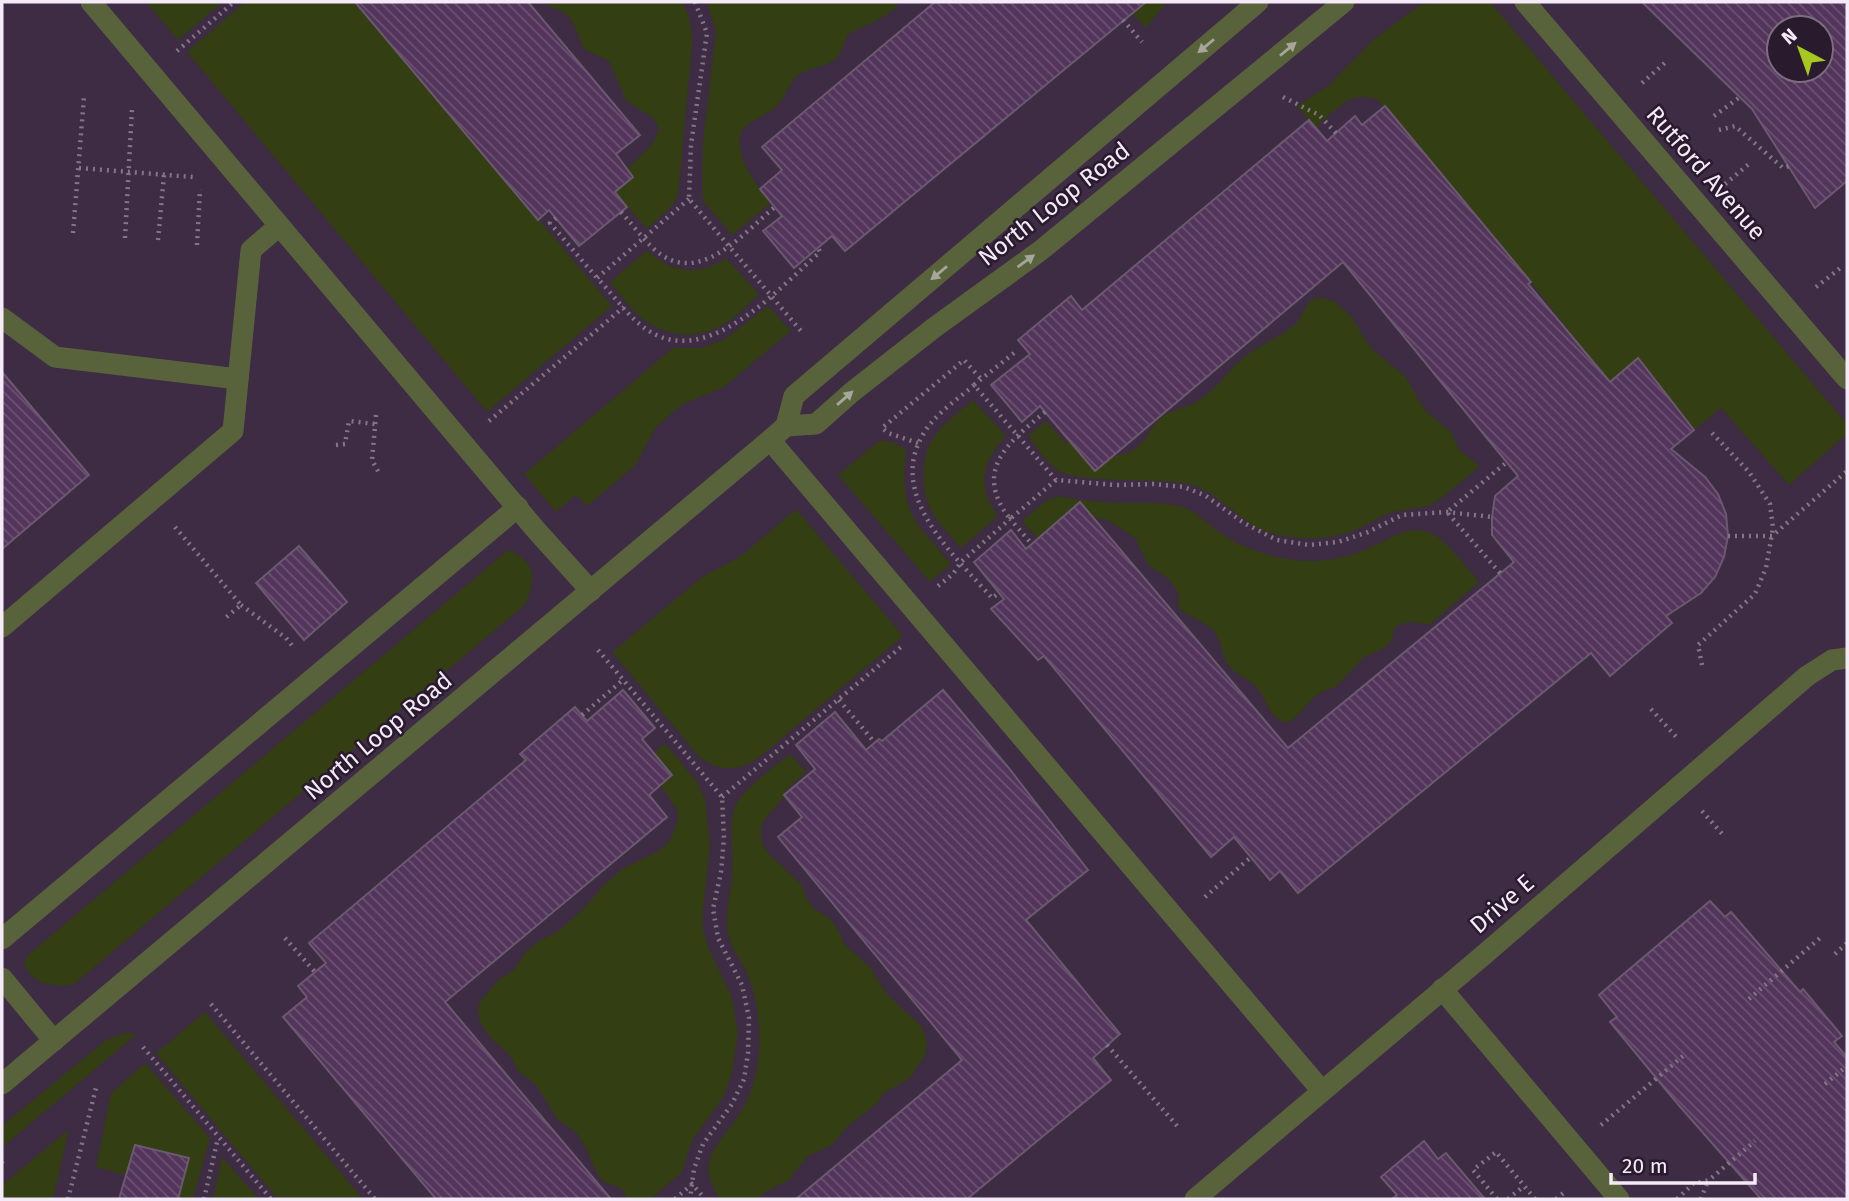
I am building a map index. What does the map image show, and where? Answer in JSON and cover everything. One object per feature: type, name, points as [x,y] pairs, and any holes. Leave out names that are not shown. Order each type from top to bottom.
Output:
[{"type":"street","points":[[91,2],[592,591]]},
{"type":"street","name":"North Loop Road","points":[[2,1084],[770,440],[786,426],[794,396],[1258,2]]},
{"type":"street","name":"North Loop Road","points":[[786,426],[816,424],[935,327],[1040,251],[1344,2]]},
{"type":"street","name":"Rutford Avenue","points":[[1525,2],[1847,379]]},
{"type":"street","points":[[2,627],[233,432],[251,250],[279,226]]},
{"type":"street","points":[[2,318],[55,357],[238,379]]},
{"type":"street","points":[[770,440],[1322,1091]]},
{"type":"street","points":[[2,939],[518,507]]},
{"type":"street","name":"Drive E","points":[[1195,1199],[1807,676],[1832,660],[1847,657]]},
{"type":"street","points":[[2,978],[54,1041]]},
{"type":"street","points":[[1441,989],[1619,1199]]},
{"type":"path","points":[[695,2],[707,33],[691,145],[689,200],[801,331]]},
{"type":"path","points":[[1124,20],[1142,42]]},
{"type":"path","points":[[73,233],[84,97]]},
{"type":"path","points":[[1283,97],[1319,115],[1336,133]]},
{"type":"path","points":[[1714,116],[1740,97]]},
{"type":"path","points":[[125,237],[133,101]]},
{"type":"path","points":[[1719,130],[1735,126],[1783,168],[1789,166]]},
{"type":"path","points":[[79,168],[201,178],[197,245]]},
{"type":"path","points":[[158,240],[164,175]]},
{"type":"path","points":[[597,278],[689,200]]},
{"type":"path","points":[[621,212],[654,250],[668,260],[686,264],[703,262],[719,255],[775,207]]},
{"type":"path","points":[[556,218],[550,223],[642,326],[662,337],[682,341],[704,338],[725,330],[820,252],[818,248]]},
{"type":"path","points":[[488,422],[625,307]]},
{"type":"path","points":[[999,593],[992,598],[927,521],[917,503],[913,475],[918,443],[933,421],[1014,353]]},
{"type":"path","points":[[918,443],[888,433],[882,428],[964,360],[982,380]]},
{"type":"path","points":[[974,385],[1056,480],[1116,485],[1184,486],[1206,496],[1244,523],[1277,540],[1308,545],[1338,542],[1368,532],[1402,515],[1447,512],[1492,517]]},
{"type":"path","points":[[1032,544],[1010,519],[996,497],[995,467],[1003,451],[1017,435],[1045,412]]},
{"type":"path","points":[[376,415],[372,460],[379,474]]},
{"type":"path","points":[[336,445],[345,444],[349,421],[375,424]]},
{"type":"path","points":[[1702,665],[1699,645],[1755,594],[1766,568],[1772,536],[1770,504],[1749,472],[1712,432]]},
{"type":"path","points":[[1447,512],[1507,462]]},
{"type":"path","points":[[1728,536],[1772,536],[1847,471]]},
{"type":"path","points":[[935,589],[953,574],[961,562],[1056,480]]},
{"type":"path","points":[[152,499],[241,605],[286,638],[317,676]]},
{"type":"path","points":[[1447,512],[1500,573]]},
{"type":"path","points":[[223,620],[241,605]]},
{"type":"path","points":[[722,797],[908,641]]},
{"type":"path","points":[[598,650],[722,797],[724,838],[721,872],[713,909],[718,938],[742,985],[749,1018],[748,1054],[744,1079],[732,1104],[703,1144],[694,1169],[690,1199]]},
{"type":"path","points":[[582,715],[624,679]]},
{"type":"path","points":[[839,700],[875,743]]},
{"type":"path","points":[[1651,709],[1685,747]]},
{"type":"path","points":[[1697,805],[1724,836]]},
{"type":"path","points":[[1178,920],[1251,858]]},
{"type":"path","points":[[1749,999],[1821,937]]},
{"type":"path","points":[[285,938],[314,972]]},
{"type":"path","points":[[1835,954],[1847,943]]},
{"type":"path","points":[[211,1004],[375,1199]]},
{"type":"path","points":[[1107,1045],[1178,1127]]},
{"type":"path","points":[[143,1047],[271,1199]]},
{"type":"path","points":[[1575,1147],[1683,1056]]},
{"type":"path","points":[[1825,1084],[1847,1066]]},
{"type":"path","points":[[68,1199],[96,1088]]},
{"type":"path","points":[[204,1199],[219,1137]]},
{"type":"path","points":[[1677,1199],[1693,1185],[1709,1180],[1755,1141]]},
{"type":"path","points":[[1497,1199],[1473,1170],[1496,1152],[1535,1199]]},
{"type":"path","points":[[1702,1199],[1709,1180]]},
{"type":"path","points":[[675,1199],[692,1184]]},
{"type":"path","points":[[692,1184],[705,1199]]},
{"type":"path","points":[[1508,1199],[1524,1186]]},
{"type":"shaded area","points":[[2,2],[1847,2],[1847,1199],[2,1199]]},
{"type":"green space","points":[[146,2],[223,2],[178,40]]},
{"type":"green space","points":[[245,2],[367,2],[360,8],[443,107],[467,88],[454,120],[612,306],[487,412],[187,52]]},
{"type":"green space","points":[[542,2],[682,2],[685,7],[692,46],[678,195],[674,204],[647,229],[615,192],[633,177],[627,169],[653,143],[659,129],[653,118],[626,101],[609,61],[584,49],[571,19]]},
{"type":"green space","points":[[707,2],[899,2],[890,13],[848,35],[835,59],[800,74],[778,105],[746,126],[741,134],[742,155],[752,177],[771,203],[732,235],[704,202],[702,193],[703,142],[716,31]]},
{"type":"green space","points":[[1121,2],[1167,2],[1146,28]]},
{"type":"green space","points":[[1490,2],[1847,424],[1847,434],[1789,485],[1721,408],[1694,430],[1638,358],[1611,381],[1378,100],[1354,98],[1336,109],[1316,128],[1297,106],[1329,85],[1374,39],[1420,5]]},
{"type":"green space","points":[[647,250],[665,264],[685,270],[706,268],[726,258],[759,294],[735,317],[716,328],[695,334],[662,330],[638,315],[610,282]]},
{"type":"green space","points":[[1322,297],[1335,302],[1350,315],[1372,349],[1405,376],[1425,410],[1452,433],[1459,450],[1480,466],[1434,503],[1389,513],[1341,535],[1302,538],[1276,535],[1255,526],[1217,498],[1188,484],[1098,479],[1066,474],[1048,462],[1028,436],[1046,421],[1066,443],[1082,445],[1110,456],[1131,451],[1141,444],[1163,416],[1204,396],[1244,357],[1288,330],[1298,321],[1311,301]]},
{"type":"green space","points":[[768,306],[791,331],[724,387],[683,404],[656,427],[635,466],[587,506],[576,495],[556,512],[524,474],[673,348],[702,348],[725,339]]},
{"type":"green space","points":[[973,400],[1006,436],[992,455],[985,474],[987,494],[998,516],[961,548],[938,521],[928,503],[924,464],[934,437]]},
{"type":"green space","points":[[880,440],[906,449],[904,470],[907,501],[918,524],[951,564],[930,582],[838,475]]},
{"type":"green space","points":[[1058,496],[1179,506],[1195,513],[1240,544],[1264,554],[1302,561],[1341,557],[1374,546],[1398,534],[1422,530],[1443,541],[1479,582],[1429,625],[1412,622],[1394,628],[1392,639],[1386,647],[1363,658],[1337,686],[1317,694],[1294,719],[1286,723],[1271,712],[1253,684],[1230,667],[1212,629],[1179,609],[1178,592],[1167,577],[1149,566],[1135,538],[1108,520],[1092,517],[1038,539],[1022,521],[1046,501]]},
{"type":"green space","points":[[796,509],[903,636],[756,760],[741,767],[721,768],[700,758],[612,652],[702,577],[741,556]]},
{"type":"green space","points":[[508,550],[518,554],[529,565],[532,579],[525,605],[73,985],[51,985],[32,976],[24,963],[28,955]]},
{"type":"green space","points":[[665,743],[697,782],[705,799],[710,846],[703,929],[708,947],[732,997],[738,1034],[731,1077],[723,1098],[692,1140],[682,1172],[651,1199],[627,1199],[622,1189],[606,1183],[598,1176],[576,1132],[558,1120],[535,1084],[518,1071],[511,1057],[488,1035],[480,1022],[478,1008],[498,980],[514,970],[525,953],[538,941],[557,932],[622,869],[658,851],[669,842],[678,820],[677,809],[660,785],[671,774],[654,753]]},
{"type":"green space","points":[[790,754],[806,772],[785,791],[782,799],[765,819],[761,827],[761,839],[766,851],[802,885],[814,909],[831,919],[844,944],[870,967],[886,993],[922,1027],[927,1041],[926,1054],[909,1079],[884,1093],[878,1103],[848,1126],[832,1145],[808,1156],[789,1180],[757,1199],[720,1199],[712,1184],[710,1160],[750,1093],[756,1071],[759,1040],[754,993],[727,930],[733,813],[745,792]]},
{"type":"green space","points":[[205,1012],[363,1199],[278,1199],[156,1053]]},
{"type":"green space","points":[[125,1033],[137,1034],[4,1146],[2,1126],[107,1039]]},
{"type":"green space","points":[[145,1063],[210,1138],[193,1199],[178,1199],[188,1158],[135,1145],[126,1175],[96,1167],[111,1093]]},
{"type":"green space","points":[[69,1129],[53,1199],[2,1199],[2,1185]]},
{"type":"green space","points":[[222,1157],[259,1199],[213,1199]]},
{"type":"building","points":[[355,2],[528,2],[640,135],[616,154],[633,177],[615,192],[627,207],[579,246],[549,210],[538,220]]},
{"type":"building","points":[[935,2],[1146,2],[845,251],[832,236],[794,268],[763,231],[782,216],[760,189],[782,170],[762,147]]},
{"type":"building","points":[[1642,2],[1847,2],[1847,181],[1815,208],[1752,109]]},
{"type":"building","points":[[1385,106],[1610,382],[1638,358],[1694,430],[1671,449],[1705,477],[1718,494],[1726,514],[1728,536],[1724,557],[1715,577],[1701,593],[1666,616],[1672,623],[1610,676],[1591,653],[1298,893],[1280,871],[1270,880],[1234,837],[1211,857],[1044,656],[1038,660],[991,609],[1004,599],[974,562],[1011,530],[1026,549],[1080,502],[1288,748],[1514,562],[1492,535],[1492,517],[1495,496],[1518,476],[1343,262],[1095,471],[1040,406],[1022,422],[991,385],[1030,354],[1018,340],[1071,296],[1082,310],[1309,120],[1327,141],[1355,116],[1362,125]]},
{"type":"building","points":[[2,372],[89,475],[2,549]]},
{"type":"building","points":[[299,546],[347,602],[304,640],[256,583]]},
{"type":"building","points":[[623,690],[655,728],[642,739],[672,775],[649,795],[667,817],[445,1002],[611,1199],[436,1199],[283,1017],[307,997],[298,986],[326,963],[309,943],[526,760],[520,754],[575,707],[587,721]]},
{"type":"building","points":[[943,690],[1008,767],[1088,870],[1026,920],[1120,1034],[1093,1058],[1111,1080],[967,1199],[796,1199],[962,1060],[778,837],[802,817],[784,795],[815,769],[796,745],[835,712],[866,750],[879,739],[882,741]]},
{"type":"building","points":[[1710,901],[1725,917],[1731,912],[1800,992],[1803,989],[1842,1036],[1834,1042],[1847,1057],[1847,1199],[1761,1199],[1610,1022],[1617,1017],[1599,995]]},
{"type":"building","points":[[1424,1141],[1438,1159],[1446,1153],[1485,1199],[1392,1199],[1397,1195],[1381,1177]]},
{"type":"building","points":[[135,1145],[189,1158],[178,1199],[119,1199]]}]
